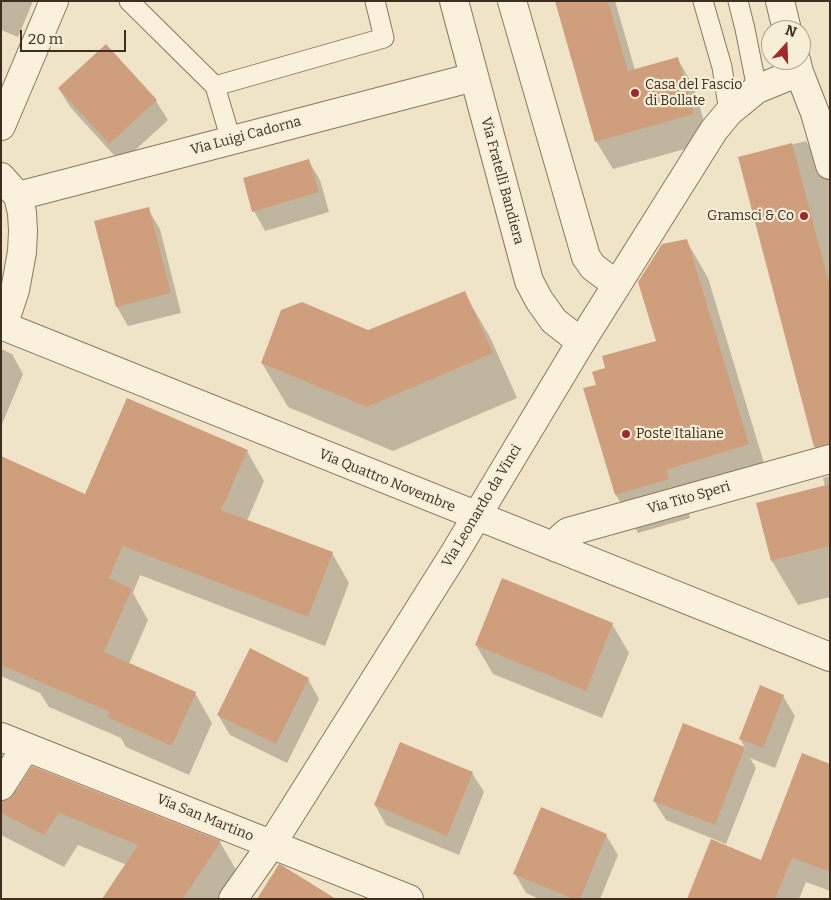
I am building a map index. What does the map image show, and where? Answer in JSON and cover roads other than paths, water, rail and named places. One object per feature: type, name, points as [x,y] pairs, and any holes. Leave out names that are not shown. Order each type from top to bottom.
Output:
[{"type":"street","points":[[1,126],[54,1]]},
{"type":"street","name":"Via Fratelli Bandiera","points":[[454,1],[529,281],[539,300],[554,321],[581,342]]},
{"type":"street","points":[[512,1],[586,257],[598,271],[617,284]]},
{"type":"street","points":[[780,1],[785,20]]},
{"type":"street","name":"Via Leonardo da Vinci","points":[[233,899],[271,845],[714,130],[729,112],[757,89],[790,70]]},
{"type":"street","points":[[799,70],[815,113],[830,165]]},
{"type":"street","name":"Via Luigi Cadorna","points":[[10,187],[231,140],[474,77]]},
{"type":"street","points":[[2,326],[15,290],[22,252],[22,213],[10,187]]},
{"type":"street","name":"Via Quattro Novembre","points":[[2,326],[830,657]]},
{"type":"street","name":"Via Tito Speri","points":[[557,548],[561,538],[568,532],[830,459]]},
{"type":"street","name":"Via San Martino","points":[[1,737],[409,899]]},
{"type":"street","points":[[1,786],[26,747]]},
{"type":"lane","points":[[129,1],[215,86],[231,140]]},
{"type":"lane","points":[[215,86],[384,38],[375,1]]},
{"type":"lane","points":[[703,1],[722,67],[729,112]]},
{"type":"lane","points":[[738,1],[757,89]]},
{"type":"place","name":"Casa del Fascio di Bollate","points":[[635,93]]},
{"type":"place","name":"Gramsci & Co","points":[[804,216]]},
{"type":"place","name":"Poste Italiane","points":[[626,434]]}]
